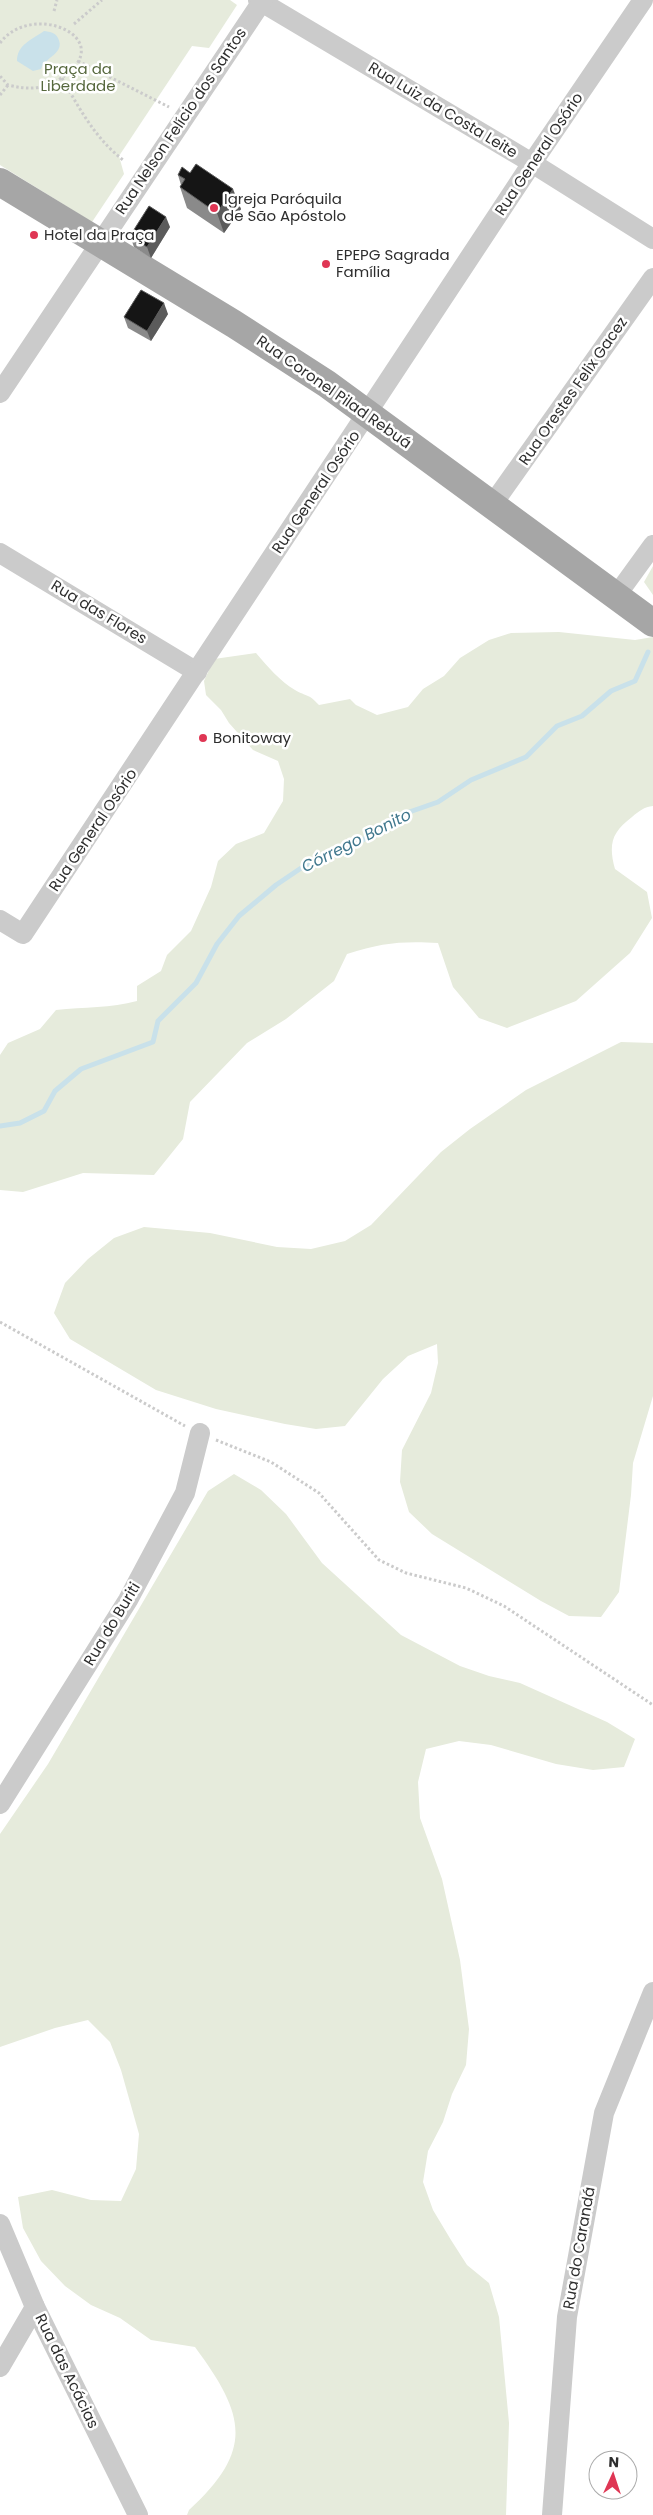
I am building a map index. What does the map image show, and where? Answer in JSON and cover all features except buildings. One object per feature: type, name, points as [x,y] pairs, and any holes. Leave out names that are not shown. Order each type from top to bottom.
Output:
[{"type":"main road","name":"Rua Coronel Pilad Rebuá","points":[[0,182],[296,364],[368,414],[652,622]]},
{"type":"street","name":"Rua General Osório","points":[[0,920],[23,934],[532,163],[643,0]]},
{"type":"street","name":"Rua Luiz da Costa Leite","points":[[261,1],[532,163],[653,239]]},
{"type":"street","name":"Rua Nelson Felício dos Santos","points":[[0,393],[261,1]]},
{"type":"street","name":"Rua Orestes Felix Gacez","points":[[492,505],[653,278]]},
{"type":"street","points":[[616,596],[653,545]]},
{"type":"street","name":"Rua das Flores","points":[[0,553],[197,672]]},
{"type":"street","name":"Rua do Buriti","points":[[0,1804],[128,1600],[185,1493],[200,1433]]},
{"type":"street","name":"Rua do Carandá","points":[[552,2515],[567,2317],[604,2113],[653,1992]]},
{"type":"street","name":"Rua das Acácias","points":[[0,2224],[35,2307],[138,2515]]},
{"type":"street","points":[[0,2367],[35,2307]]},
{"type":"path","points":[[54,11],[56,0]]},
{"type":"path","points":[[74,24],[102,0]]},
{"type":"path","points":[[49,9],[60,13]]},
{"type":"path","points":[[0,76],[8,85],[24,89],[40,89],[62,78],[78,61],[81,50],[79,35],[70,20]]},
{"type":"path","points":[[0,43],[8,28]]},
{"type":"path","points":[[78,61],[185,115]]},
{"type":"path","points":[[62,78],[80,110],[102,142],[123,160]]},
{"type":"path","points":[[0,95],[8,85]]},
{"type":"path","points":[[0,1322],[200,1433],[271,1462],[319,1493],[379,1560],[406,1572],[466,1588],[504,1606],[653,1705]]},
{"type":"green space","name":"Praça da Liberdade","points":[[0,0],[230,0],[237,5],[209,48],[192,46],[119,156],[124,174],[92,222],[0,165]]},
{"type":"green space","points":[[653,566],[653,595],[644,582]]},
{"type":"green space","points":[[559,632],[635,640],[653,637],[653,806],[642,810],[625,823],[616,833],[612,846],[615,869],[647,892],[652,918],[630,953],[576,1001],[507,1028],[479,1018],[453,987],[438,943],[413,942],[392,944],[371,947],[347,954],[334,981],[286,1019],[247,1043],[190,1102],[183,1139],[154,1175],[83,1173],[23,1192],[0,1190],[0,1055],[8,1043],[40,1029],[56,1010],[107,1006],[137,1001],[137,986],[161,971],[167,955],[191,931],[211,887],[218,861],[236,844],[264,833],[283,801],[284,779],[278,761],[253,750],[229,723],[221,710],[206,695],[204,681],[214,659],[256,653],[284,682],[310,697],[319,705],[350,699],[356,705],[377,715],[408,707],[423,689],[444,676],[460,658],[489,640],[511,633]]},
{"type":"green space","points":[[621,1042],[653,1043],[653,1396],[633,1463],[619,1592],[601,1617],[569,1616],[541,1601],[432,1534],[409,1512],[400,1482],[402,1450],[431,1393],[438,1363],[437,1344],[408,1356],[383,1379],[345,1426],[316,1429],[216,1409],[156,1390],[70,1339],[54,1313],[65,1283],[88,1259],[114,1238],[144,1227],[210,1233],[277,1247],[311,1249],[345,1241],[371,1225],[441,1152],[470,1129],[526,1090]]},
{"type":"green space","points":[[234,1474],[261,1490],[286,1514],[322,1563],[401,1635],[460,1666],[489,1676],[520,1683],[607,1722],[635,1739],[624,1767],[593,1770],[556,1764],[491,1745],[459,1741],[426,1749],[418,1782],[420,1818],[442,1879],[460,1960],[469,2029],[466,2065],[452,2094],[443,2122],[428,2151],[423,2182],[433,2210],[467,2265],[489,2283],[499,2317],[509,2423],[506,2515],[187,2515],[189,2510],[210,2488],[225,2468],[233,2450],[236,2431],[232,2412],[212,2371],[195,2347],[151,2340],[120,2318],[91,2305],[65,2286],[41,2261],[23,2228],[18,2197],[52,2190],[91,2200],[121,2201],[136,2169],[139,2134],[121,2070],[110,2042],[88,2020],[55,2028],[0,2047],[0,1834],[48,1764],[208,1491]]},
{"type":"water","points":[[44,31],[57,36],[60,43],[59,47],[41,69],[33,71],[17,61],[19,51],[26,43]]},
{"type":"waterway","name":"Córrego Bonito","points":[[0,1126],[20,1123],[44,1111],[55,1091],[81,1069],[153,1042],[158,1021],[196,983],[217,944],[239,916],[276,885],[316,858],[360,842],[395,817],[438,802],[471,780],[526,757],[557,726],[582,716],[611,691],[635,681],[648,652]]},
{"type":"place","name":"Igreja Paróquila de São Apóstolo","points":[[214,208]]},
{"type":"place","name":"Hotel da Praça","points":[[34,235]]},
{"type":"place","name":"EPEPG Sagrada Família","points":[[326,264]]},
{"type":"place","name":"Bonitoway","points":[[203,738]]}]
